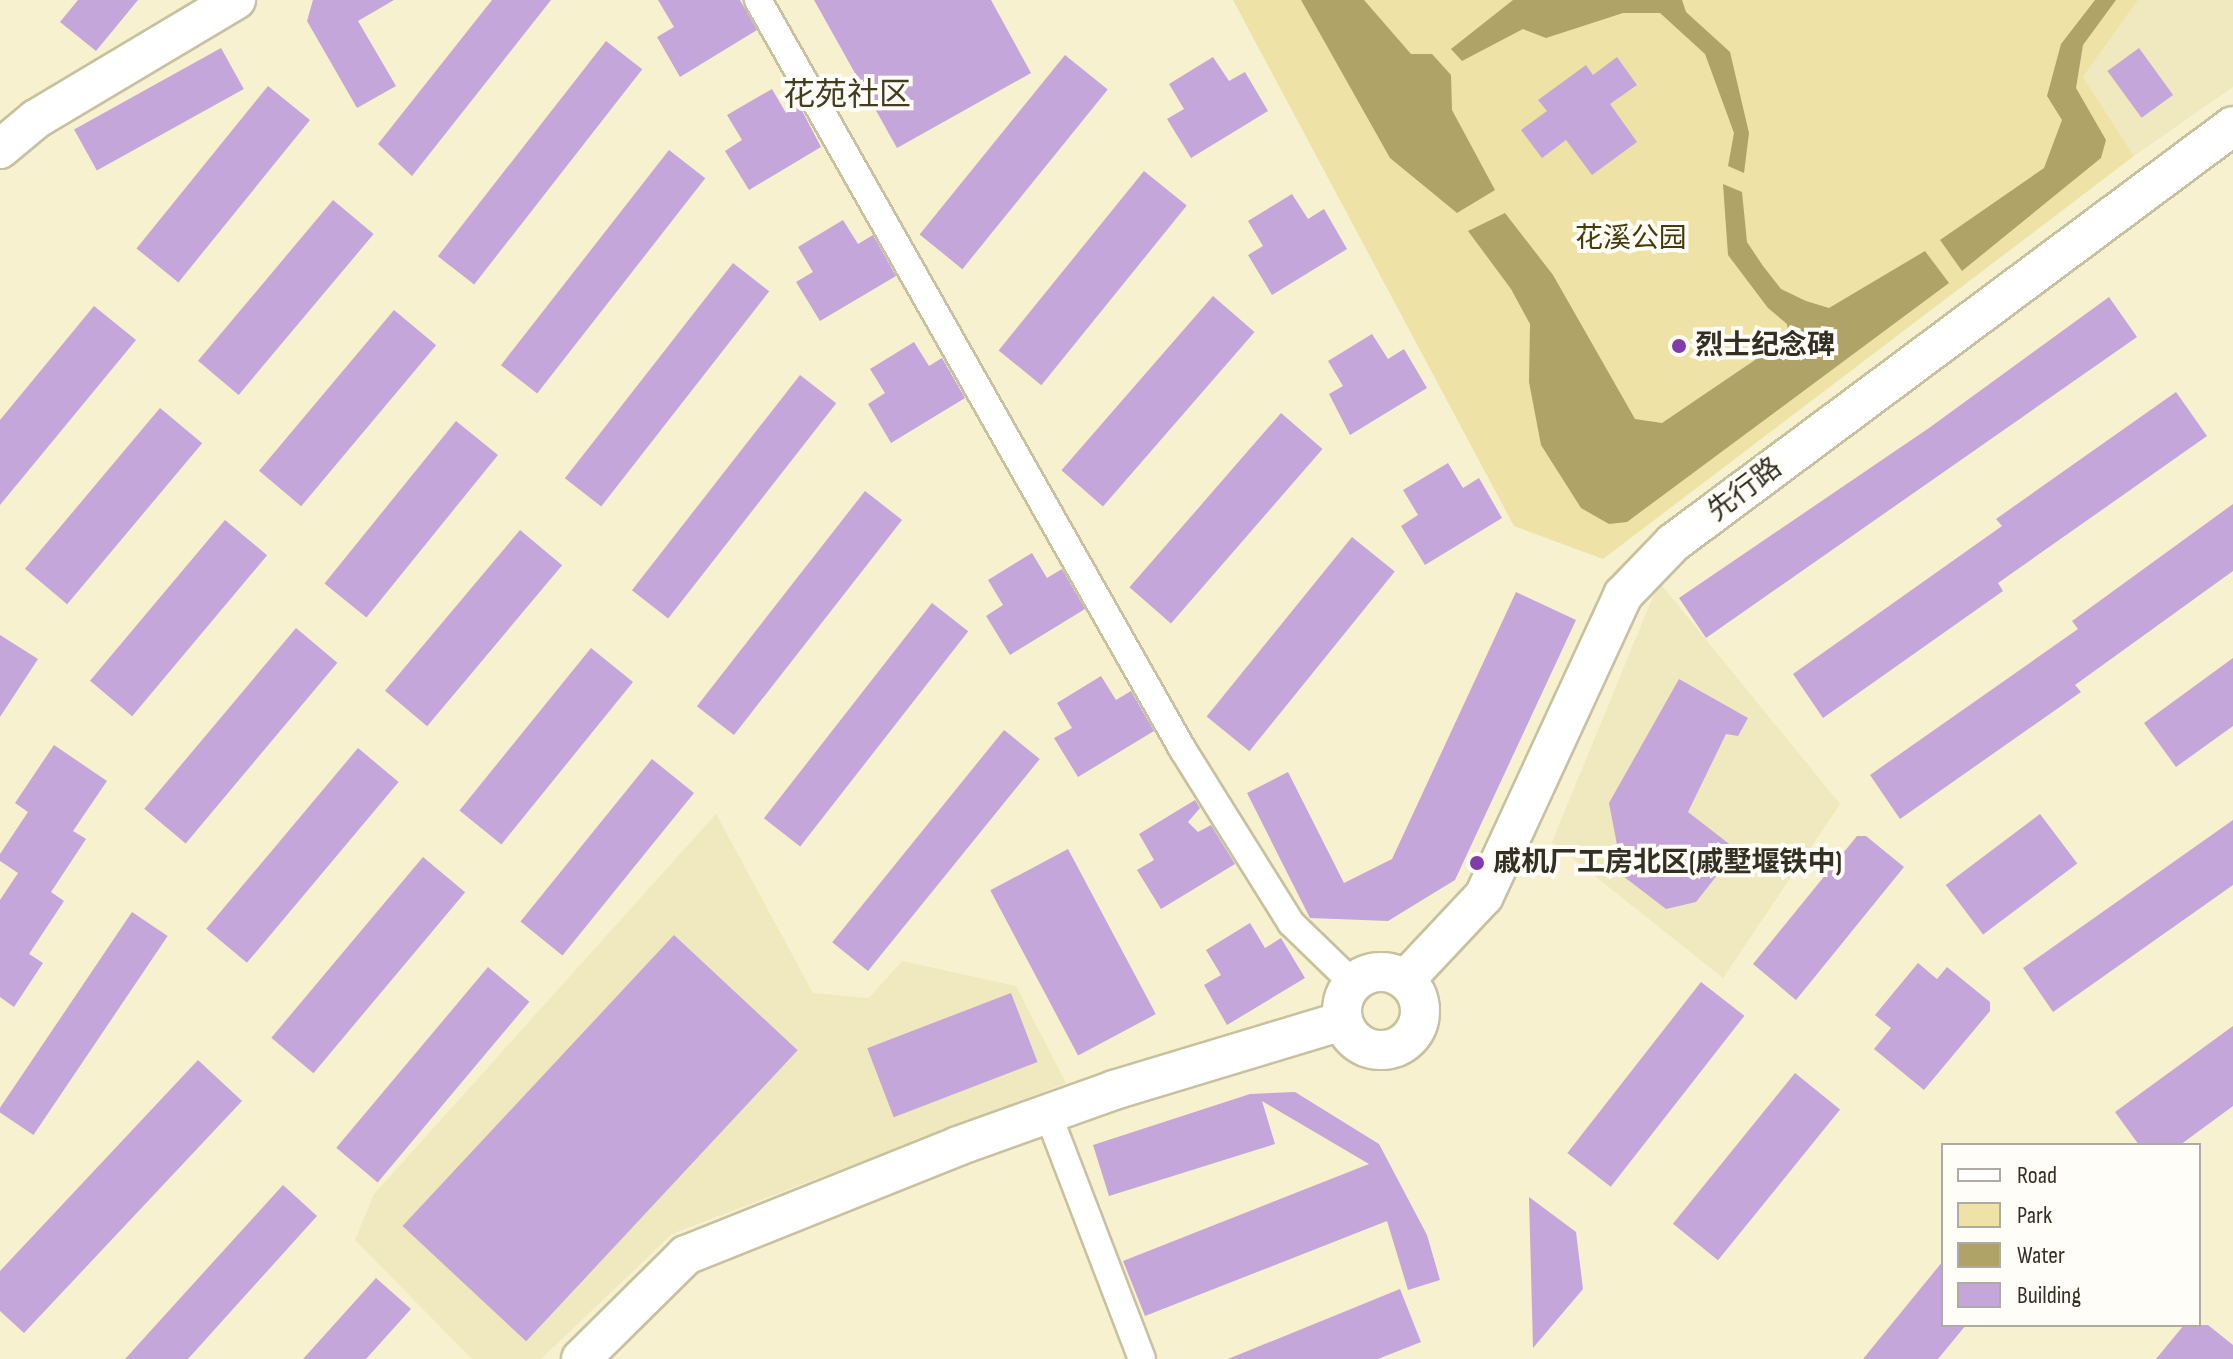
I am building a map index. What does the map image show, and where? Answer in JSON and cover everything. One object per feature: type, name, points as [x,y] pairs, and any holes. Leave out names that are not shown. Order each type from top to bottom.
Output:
[{"type":"street","points":[[0,149],[36,119],[236,0]]},
{"type":"street","points":[[758,0],[1183,750],[1291,923],[1353,983]]},
{"type":"street","name":"先行路","points":[[1405,980],[1484,896],[1623,595],[1673,543],[2233,126]]},
{"type":"street","points":[[1379,972],[1405,980],[1421,1010],[1407,1041],[1374,1050],[1358,1043],[1343,1021],[1342,1008],[1353,983],[1379,972]]},
{"type":"street","points":[[581,1359],[686,1255],[1048,1114],[1343,1021]]},
{"type":"street","points":[[1048,1114],[1142,1359]]},
{"type":"shaded area","points":[[2138,0],[2233,0],[2233,87],[2134,156],[2083,77]]},
{"type":"shaded area","points":[[1659,582],[1840,804],[1723,978],[1552,842]]},
{"type":"shaded area","points":[[716,814],[813,993],[869,998],[902,961],[1016,986],[1066,1083],[672,1234],[541,1359],[472,1359],[355,1240],[374,1194]]},
{"type":"green space","name":"花溪公园","points":[[1233,0],[2138,0],[2083,77],[2134,156],[1603,559],[1514,526]]},
{"type":"water","points":[[1301,0],[1364,0],[1411,54],[1432,54],[1451,75],[1452,110],[1495,190],[1457,213],[1390,158]]},
{"type":"water","points":[[1513,0],[1682,0],[1686,12],[1730,52],[1749,133],[1744,173],[1728,166],[1734,133],[1705,54],[1660,13],[1623,13],[1546,38],[1523,29],[1462,61],[1451,49]]},
{"type":"water","points":[[2095,0],[2116,0],[2083,45],[2076,88],[2106,140],[2101,158],[1962,271],[1940,240],[2044,168],[2062,120],[2047,96],[2061,44]]},
{"type":"water","points":[[1723,184],[1742,192],[1747,242],[1763,266],[1781,289],[1806,301],[1829,308],[1925,251],[1949,283],[1627,522],[1609,524],[1581,508],[1541,445],[1529,382],[1530,324],[1511,289],[1468,231],[1505,213],[1553,275],[1635,419],[1662,423],[1789,337],[1787,324],[1768,308],[1728,255]]},
{"type":"building","points":[[78,0],[138,0],[96,51],[60,22]]},
{"type":"building","points":[[313,0],[394,0],[358,21],[396,86],[357,108],[307,21]]},
{"type":"building","points":[[492,0],[551,0],[412,176],[378,144]]},
{"type":"building","points":[[658,0],[740,0],[757,30],[680,77],[657,37],[674,27]]},
{"type":"building","points":[[814,0],[991,0],[1031,73],[897,148]]},
{"type":"building","points":[[606,41],[642,69],[474,284],[438,256]]},
{"type":"building","points":[[221,48],[244,89],[97,171],[74,129]]},
{"type":"building","points":[[2139,48],[2173,95],[2142,118],[2107,71]]},
{"type":"building","points":[[1065,55],[1108,90],[962,269],[920,235]]},
{"type":"building","points":[[1213,57],[1229,81],[1245,72],[1268,111],[1191,158],[1167,119],[1184,109],[1169,84]]},
{"type":"building","points":[[1617,57],[1637,85],[1610,104],[1637,142],[1592,175],[1566,140],[1542,158],[1521,130],[1547,111],[1538,100],[1586,65],[1593,75]]},
{"type":"building","points":[[268,86],[310,120],[178,282],[136,248]]},
{"type":"building","points":[[772,89],[786,113],[799,105],[821,147],[749,190],[725,151],[742,140],[727,115]]},
{"type":"building","points":[[669,150],[705,178],[537,393],[501,365]]},
{"type":"building","points":[[1144,171],[1187,206],[1041,385],[999,351]]},
{"type":"building","points":[[1292,194],[1308,219],[1324,209],[1347,249],[1272,295],[1248,255],[1263,246],[1248,221]]},
{"type":"building","points":[[333,200],[374,234],[239,395],[198,361]]},
{"type":"building","points":[[843,220],[858,244],[873,235],[896,276],[820,321],[796,282],[813,272],[798,247]]},
{"type":"building","points":[[733,263],[769,291],[601,506],[565,478]]},
{"type":"building","points":[[1213,296],[1255,332],[1103,506],[1061,470]]},
{"type":"building","points":[[2109,297],[2137,337],[1706,638],[1679,598],[1929,428]]},
{"type":"building","points":[[94,306],[136,340],[0,505],[0,420]]},
{"type":"building","points":[[394,310],[436,345],[301,506],[259,471]]},
{"type":"building","points":[[1372,334],[1388,359],[1404,349],[1427,388],[1350,435],[1329,394],[1343,386],[1328,361]]},
{"type":"building","points":[[914,342],[929,366],[942,358],[965,398],[891,443],[868,404],[885,393],[870,369]]},
{"type":"building","points":[[800,375],[836,403],[668,618],[632,590]]},
{"type":"building","points":[[2176,392],[2207,436],[1998,583],[2003,591],[1823,718],[1793,674],[2002,526],[1996,519]]},
{"type":"building","points":[[160,408],[202,443],[67,604],[25,569]]},
{"type":"building","points":[[1281,413],[1323,449],[1171,623],[1129,587]]},
{"type":"building","points":[[456,421],[498,455],[366,617],[324,583]]},
{"type":"building","points":[[1448,463],[1463,488],[1479,478],[1502,518],[1425,565],[1401,526],[1418,515],[1403,490]]},
{"type":"building","points":[[865,491],[902,520],[734,735],[697,706]]},
{"type":"building","points":[[2233,504],[2233,571],[2075,685],[2081,692],[1900,819],[1870,775],[2078,629],[2072,621]]},
{"type":"building","points":[[225,520],[267,555],[132,716],[90,681]]},
{"type":"building","points":[[520,530],[562,565],[427,726],[385,691]]},
{"type":"building","points":[[1352,537],[1395,572],[1249,751],[1207,717]]},
{"type":"building","points":[[1032,553],[1047,578],[1062,569],[1085,609],[1010,655],[986,616],[1003,605],[988,580]]},
{"type":"building","points":[[1516,592],[1576,620],[1455,880],[1388,921],[1310,918],[1247,793],[1288,772],[1344,883],[1392,859]]},
{"type":"building","points":[[932,603],[968,631],[800,846],[764,818]]},
{"type":"building","points":[[296,628],[337,663],[186,843],[144,809]]},
{"type":"building","points":[[0,635],[38,659],[0,717]]},
{"type":"building","points":[[591,648],[633,682],[501,844],[459,810]]},
{"type":"building","points":[[2233,658],[2233,726],[2176,767],[2144,723]]},
{"type":"building","points":[[1101,676],[1116,700],[1131,691],[1154,731],[1078,777],[1054,738],[1072,728],[1057,703]]},
{"type":"building","points":[[1679,679],[1748,718],[1738,736],[1726,734],[1688,812],[1737,850],[1696,902],[1666,909],[1623,876],[1609,803]]},
{"type":"building","points":[[1004,730],[1040,759],[868,971],[832,942]]},
{"type":"building","points":[[54,745],[107,781],[73,831],[86,839],[51,892],[64,901],[29,954],[43,963],[14,1007],[0,997],[0,900],[18,873],[0,861],[0,854],[28,812],[15,803]]},
{"type":"building","points":[[358,748],[399,782],[247,963],[206,929]]},
{"type":"building","points":[[652,759],[694,793],[562,955],[520,921]]},
{"type":"building","points":[[1195,800],[1200,808],[1188,822],[1198,832],[1211,825],[1235,864],[1161,909],[1137,870],[1154,860],[1139,834]]},
{"type":"building","points":[[2040,814],[2077,864],[1983,935],[1946,885]]},
{"type":"building","points":[[2233,820],[2233,885],[2053,1012],[2023,968]]},
{"type":"building","points":[[1857,836],[1866,836],[1904,867],[1796,1000],[1753,964]]},
{"type":"building","points":[[1068,849],[1156,1014],[1078,1055],[990,890]]},
{"type":"building","points":[[423,857],[465,892],[313,1073],[271,1038]]},
{"type":"building","points":[[132,912],[168,936],[33,1135],[0,1112],[0,1108]]},
{"type":"building","points":[[1250,923],[1265,948],[1281,938],[1305,978],[1227,1025],[1204,985],[1221,975],[1206,950]]},
{"type":"building","points":[[674,935],[798,1050],[526,1341],[403,1226]]},
{"type":"building","points":[[1918,963],[1937,979],[1947,967],[1990,1002],[1990,1011],[1924,1090],[1874,1049],[1891,1028],[1875,1015]]},
{"type":"building","points":[[488,967],[529,1002],[378,1182],[336,1148]]},
{"type":"building","points":[[1701,982],[1744,1016],[1611,1187],[1567,1153]]},
{"type":"building","points":[[1011,993],[1038,1062],[894,1117],[867,1048]]},
{"type":"building","points":[[2233,1026],[2233,1106],[2183,1143],[2138,1143],[2115,1112]]},
{"type":"building","points":[[198,1060],[242,1101],[24,1333],[0,1311],[0,1271]]},
{"type":"building","points":[[1795,1073],[1840,1110],[1718,1260],[1673,1224]]},
{"type":"building","points":[[1295,1092],[1379,1144],[1427,1235],[1440,1280],[1408,1290],[1387,1221],[1145,1316],[1123,1261],[1369,1164],[1262,1101],[1275,1144],[1109,1196],[1093,1145],[1250,1094]]},
{"type":"building","points":[[283,1185],[317,1216],[188,1359],[125,1359]]},
{"type":"building","points":[[1529,1197],[1576,1232],[1583,1289],[1533,1348]]},
{"type":"building","points":[[1941,1263],[1941,1327],[1964,1327],[1938,1359],[1863,1359]]},
{"type":"building","points":[[376,1278],[411,1309],[366,1359],[303,1359]]},
{"type":"building","points":[[1400,1289],[1421,1342],[1378,1359],[1228,1359]]},
{"type":"building","points":[[2208,1325],[2233,1345],[2233,1359],[2156,1359],[2182,1327]]},
{"type":"place","name":"烈士纪念碑","points":[[1679,346]]},
{"type":"place","name":"戚机厂工房北区(戚墅堰铁中)","points":[[1477,863]]},
{"type":"district","name":"花苑社区","points":[[847,96]]}]
